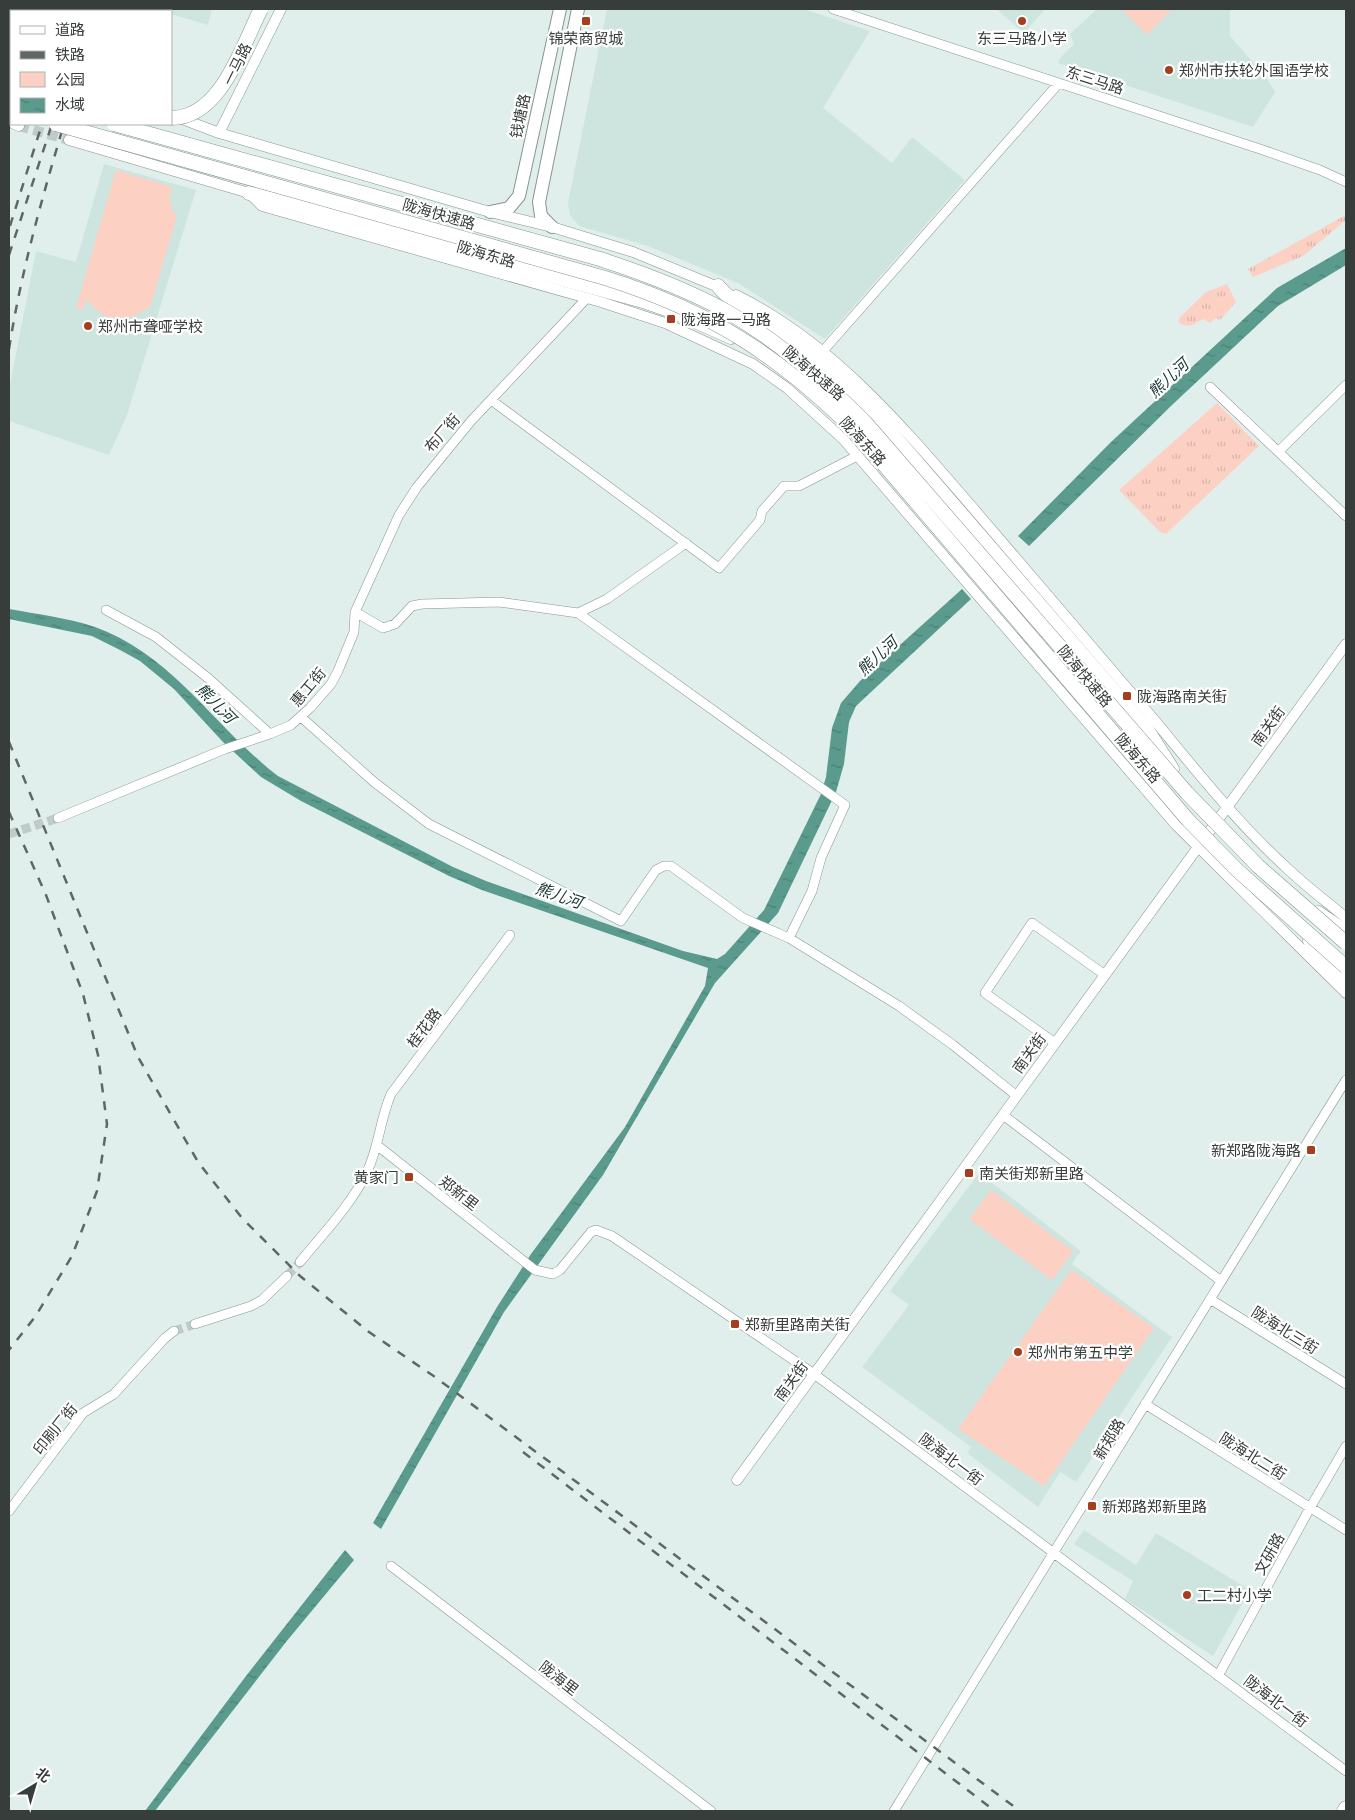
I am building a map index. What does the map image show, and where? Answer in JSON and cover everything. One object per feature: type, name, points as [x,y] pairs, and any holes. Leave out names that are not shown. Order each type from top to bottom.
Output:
[{"type":"main road","points":[[172,116],[192,114],[210,102],[227,77],[261,9]]},
{"type":"main road","name":"钱塘路","points":[[490,212],[509,208],[519,196],[560,9]]},
{"type":"main road","points":[[552,227],[541,216],[538,202],[578,9]]},
{"type":"main road","name":"陇海快速路","points":[[60,125],[605,278],[681,305],[742,338],[809,388],[856,432],[1171,801],[1225,858],[1346,968]]},
{"type":"main road","name":"陇海快速路","points":[[118,125],[600,259],[677,286],[742,321],[820,380],[865,422],[1187,793],[1258,866],[1346,943]]},
{"type":"main road","points":[[249,193],[643,301],[677,313],[728,337],[742,338]]},
{"type":"main road","points":[[718,286],[727,298],[770,323],[839,379],[864,403],[1140,720],[1187,793]]},
{"type":"main road","points":[[1298,901],[1346,932]]},
{"type":"main road","points":[[1286,915],[1346,982]]},
{"type":"street","name":"一马路","points":[[219,134],[281,9]]},
{"type":"street","name":"东三马路","points":[[832,9],[1273,153],[1320,170],[1346,182]]},
{"type":"street","points":[[822,351],[1059,83]]},
{"type":"street","points":[[172,116],[219,134],[490,212],[552,227],[632,252],[718,286],[758,307],[822,351],[853,376],[921,448],[1228,806],[1288,870],[1346,918]]},
{"type":"street","name":"陇海东路","points":[[69,140],[249,193],[262,206],[587,298],[665,323],[753,364],[787,388],[821,417],[857,456],[1157,804],[1198,848],[1346,993]]},
{"type":"street","name":"布厂街","points":[[355,612],[399,515],[445,450],[587,298]]},
{"type":"street","points":[[1278,452],[1346,385]]},
{"type":"street","points":[[1210,387],[1346,516]]},
{"type":"street","points":[[491,400],[718,568],[760,520],[762,511],[784,486],[799,486],[857,456]]},
{"type":"street","points":[[578,613],[607,599],[686,543]]},
{"type":"street","points":[[355,612],[383,628],[399,620],[412,606],[422,604],[499,602],[578,613],[845,805],[821,858],[812,891],[789,938]]},
{"type":"street","points":[[106,610],[156,637],[208,678],[270,734]]},
{"type":"street","name":"惠工街","points":[[58,818],[225,749],[291,725],[321,697],[338,671],[354,632],[355,612]]},
{"type":"street","name":"南关街","points":[[737,1480],[1346,644]]},
{"type":"street","points":[[301,717],[374,782],[429,824],[621,921],[656,870],[664,866],[671,866],[743,918],[789,938],[898,1006],[953,1045],[1017,1096]]},
{"type":"street","points":[[1055,1043],[984,992],[1032,924],[1104,975]]},
{"type":"street","name":"桂花路","points":[[378,1146],[386,1105],[391,1094],[510,935]]},
{"type":"street","name":"新郑路","points":[[894,1811],[1055,1554],[1220,1281],[1346,1080]]},
{"type":"street","points":[[1003,1115],[1220,1281]]},
{"type":"street","points":[[300,1262],[357,1190],[378,1146]]},
{"type":"street","name":"郑新里","points":[[378,1146],[535,1270]]},
{"type":"street","name":"陇海北一街","points":[[535,1270],[553,1274],[560,1270],[591,1232],[596,1230],[603,1231],[814,1374],[1346,1771]]},
{"type":"street","points":[[195,1324],[250,1306],[262,1300],[287,1276]]},
{"type":"street","name":"陇海北三街","points":[[1210,1299],[1346,1384]]},
{"type":"street","name":"印刷厂街","points":[[9,1511],[83,1413],[114,1394],[165,1338],[174,1331]]},
{"type":"street","name":"陇海北二街","points":[[1145,1404],[1346,1530]]},
{"type":"street","name":"文研路","points":[[1218,1676],[1346,1446]]},
{"type":"street","name":"陇海里","points":[[391,1566],[707,1810]]},
{"type":"shaded area","points":[[153,9],[212,9],[208,25],[172,14],[172,10]]},
{"type":"shaded area","name":"锦荣商贸城","points":[[607,9],[804,9],[870,31],[823,108],[892,163],[912,137],[965,180],[825,339],[738,283],[648,246],[579,226],[570,215],[568,203]]},
{"type":"shaded area","name":"东三马路小学","points":[[996,9],[1045,9],[1024,33]]},
{"type":"shaded area","name":"郑州市扶轮外国语学校","points":[[1097,9],[1230,9],[1230,36],[1265,76],[1275,92],[1253,127],[1058,63],[1060,58],[1074,44],[1070,34]]},
{"type":"shaded area","name":"郑州市聋哑学校","points":[[104,164],[196,190],[127,415],[109,455],[9,421],[9,390],[36,251],[76,262]]},
{"type":"shaded area","name":"郑州市第五中学","points":[[979,1173],[1081,1251],[1072,1264],[1172,1337],[1076,1482],[1060,1472],[1038,1507],[967,1453],[971,1447],[862,1367],[909,1305],[890,1291]]},
{"type":"shaded area","name":"工二村小学","points":[[1084,1530],[1136,1565],[1156,1533],[1250,1590],[1213,1656],[1125,1599],[1133,1581],[1074,1544]]},
{"type":"green space","points":[[1121,9],[1172,9],[1147,35]]},
{"type":"green space","points":[[116,170],[172,187],[169,198],[174,214],[177,215],[150,307],[141,313],[124,319],[116,319],[101,313],[86,299],[83,310],[76,308]]},
{"type":"green space","points":[[1346,215],[1346,220],[1303,256],[1253,277],[1248,269]]},
{"type":"green space","points":[[1227,284],[1236,302],[1220,320],[1216,318],[1210,323],[1203,319],[1188,326],[1179,323],[1179,318],[1206,292]]},
{"type":"green space","points":[[1217,403],[1259,446],[1166,534],[1160,532],[1119,490]]},
{"type":"green space","points":[[991,1190],[1073,1251],[1052,1280],[969,1219]]},
{"type":"green space","points":[[1071,1270],[1154,1328],[1044,1486],[958,1429]]},
{"type":"water","points":[[1346,248],[1346,265],[1278,306],[1172,405],[1029,546],[1018,536],[1111,442],[1277,288]]},
{"type":"water","points":[[962,589],[971,599],[856,706],[849,722],[844,764],[836,792],[778,913],[715,983],[603,1175],[504,1312],[381,1529],[373,1523],[497,1307],[531,1254],[625,1127],[705,986],[708,968],[482,890],[449,876],[301,801],[261,777],[223,742],[174,689],[140,661],[92,636],[9,619],[9,609],[85,624],[123,639],[148,655],[171,674],[255,757],[278,776],[453,867],[486,881],[683,951],[717,959],[725,954],[764,910],[821,794],[826,777],[832,728],[841,703],[860,681]]},
{"type":"water","points":[[345,1550],[354,1560],[286,1642],[155,1811],[145,1811],[246,1676]]},
{"type":"tunnel","points":[[19,126],[69,140]]},
{"type":"tunnel","points":[[9,834],[58,818]]},
{"type":"tunnel","points":[[287,1276],[300,1262]]},
{"type":"tunnel","points":[[174,1331],[195,1324]]},
{"type":"railway","points":[[10,226],[42,125]]},
{"type":"railway","points":[[9,255],[52,125]]},
{"type":"railway","points":[[9,349],[26,263],[64,125]]},
{"type":"railway","points":[[9,742],[138,1057],[198,1162],[242,1218],[300,1276],[369,1332],[435,1377],[1020,1811]]},
{"type":"railway","points":[[9,812],[46,895],[83,994],[98,1055],[107,1124],[97,1191],[72,1256],[35,1317],[9,1350]]},
{"type":"railway","points":[[523,1452],[995,1811]]},
{"type":"place","name":"锦荣商贸城","points":[[586,21]]},
{"type":"place","name":"东三马路小学","points":[[1022,21]]},
{"type":"place","name":"郑州市扶轮外国语学校","points":[[1169,70]]},
{"type":"place","name":"陇海路一马路","points":[[671,319]]},
{"type":"place","name":"郑州市聋哑学校","points":[[88,326]]},
{"type":"place","name":"陇海路南关街","points":[[1127,696]]},
{"type":"place","name":"新郑路陇海路","points":[[1311,1150]]},
{"type":"place","name":"南关街郑新里路","points":[[969,1173]]},
{"type":"place","name":"黄家门","points":[[409,1177]]},
{"type":"place","name":"郑新里路南关街","points":[[735,1324]]},
{"type":"place","name":"郑州市第五中学","points":[[1018,1352]]},
{"type":"place","name":"新郑路郑新里路","points":[[1092,1506]]},
{"type":"place","name":"工二村小学","points":[[1187,1595]]},
{"type":"water label","name":"熊儿河","points":[[1168,378]]},
{"type":"water label","name":"熊儿河","points":[[877,656]]},
{"type":"water label","name":"熊儿河","points":[[216,703]]},
{"type":"water label","name":"熊儿河","points":[[559,895]]}]
